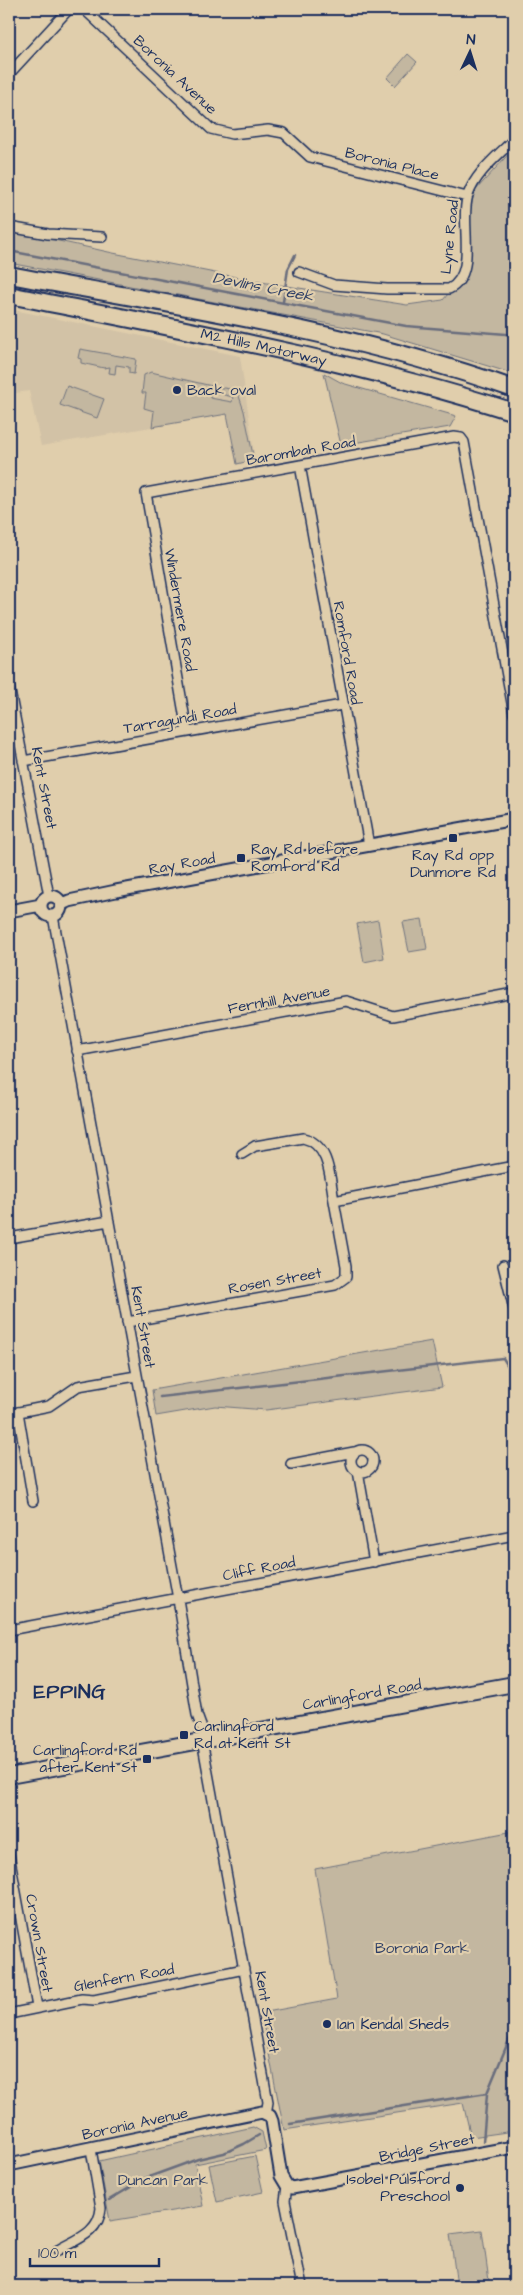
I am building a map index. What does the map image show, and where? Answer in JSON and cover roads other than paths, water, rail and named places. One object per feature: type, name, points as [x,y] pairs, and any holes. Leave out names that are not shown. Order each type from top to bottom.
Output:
[{"type":"highway","name":"M2 Hills Motorway","points":[[9,275],[309,332],[388,351],[514,389]]},
{"type":"highway","name":"M2 Hills Motorway","points":[[9,295],[312,356],[396,377],[514,412]]},
{"type":"main road","name":"Carlingford Road","points":[[9,1776],[514,1684]]},
{"type":"street","points":[[9,74],[69,9]]},
{"type":"street","name":"Boronia Avenue","points":[[84,9],[211,129],[232,134],[268,130],[284,133],[310,156]]},
{"type":"street","name":"Lyne Road","points":[[299,272],[334,285],[388,289],[449,289],[458,284],[464,272],[467,197],[476,178],[514,139]]},
{"type":"street","name":"Boronia Place","points":[[310,156],[467,197]]},
{"type":"street","points":[[9,227],[48,234],[102,237]]},
{"type":"street","name":"Barombah Road","points":[[146,494],[454,437],[461,438],[464,442],[514,714]]},
{"type":"street","name":"Romford Road","points":[[300,465],[342,705],[369,845]]},
{"type":"street","name":"Windermere Road","points":[[146,494],[187,731]]},
{"type":"street","name":"Kent Street","points":[[9,686],[13,735],[23,761],[49,896]]},
{"type":"street","name":"Tarragundi Road","points":[[23,761],[342,705]]},
{"type":"street","name":"Ray Road","points":[[62,904],[116,891],[514,820]]},
{"type":"street","points":[[9,911],[41,904],[49,896],[59,898],[62,904],[59,914],[53,916],[44,914],[41,904]]},
{"type":"street","name":"Kent Street","points":[[53,916],[178,1599],[197,1715],[206,1739],[268,2102],[266,2114],[272,2121],[281,2176],[287,2186],[285,2201],[302,2286]]},
{"type":"street","name":"Fernhill Avenue","points":[[78,1051],[346,1002],[392,1016],[514,993]]},
{"type":"street","points":[[242,1154],[255,1146],[303,1138],[308,1139],[320,1148],[325,1156],[334,1201],[514,1166]]},
{"type":"street","name":"Rosen Street","points":[[127,1322],[341,1282],[346,1277],[346,1266],[334,1201]]},
{"type":"street","points":[[9,1238],[109,1221]]},
{"type":"street","points":[[503,1266],[514,1309]]},
{"type":"street","points":[[9,1414],[49,1406],[78,1386],[136,1376]]},
{"type":"street","points":[[18,1412],[33,1500]]},
{"type":"street","points":[[291,1464],[366,1450],[373,1458],[370,1468],[364,1472],[358,1471]]},
{"type":"street","points":[[354,1452],[351,1458],[352,1465],[358,1471],[374,1562]]},
{"type":"street","name":"Cliff Road","points":[[9,1630],[514,1535]]},
{"type":"street","name":"Crown Street","points":[[9,1854],[37,2008]]},
{"type":"street","name":"Glenfern Road","points":[[9,2014],[82,1999],[94,2000],[244,1968]]},
{"type":"street","name":"Boronia Avenue","points":[[9,2165],[257,2113],[266,2114]]},
{"type":"street","name":"Bridge Street","points":[[287,2186],[298,2187],[514,2147]]},
{"type":"street","points":[[58,2250],[92,2230],[98,2224],[101,2208],[90,2149]]},
{"type":"waterway","name":"Devlins Creek","points":[[9,251],[406,326],[506,334],[514,337]]},
{"type":"waterway","points":[[283,302],[288,269],[295,255]]},
{"type":"waterway","points":[[160,1397],[503,1358],[514,1376]]},
{"type":"waterway","points":[[290,2124],[487,2093],[514,2028]]},
{"type":"waterway","points":[[483,2142],[487,2094]]},
{"type":"waterway","points":[[109,2200],[146,2178],[198,2159],[224,2153],[259,2135]]},
{"type":"place","name":"Back oval","points":[[177,390]]},
{"type":"place","name":"Ray Rd opp Dunmore Rd","points":[[453,838]]},
{"type":"place","name":"Ray Rd before Romford Rd","points":[[241,858]]},
{"type":"place","name":"Carlingford Rd at Kent St","points":[[184,1735]]},
{"type":"place","name":"Carlingford Rd after Kent St","points":[[147,1759]]},
{"type":"place","name":"Ian Kendal Sheds","points":[[327,2024]]},
{"type":"place","name":"Isobel Pulsford Preschool","points":[[460,2188]]},
{"type":"district","name":"EPPING","points":[[70,1692]]},
{"type":"park label","name":"Boronia Park","points":[[422,1948]]},
{"type":"park label","name":"Duncan Park","points":[[163,2180]]}]
